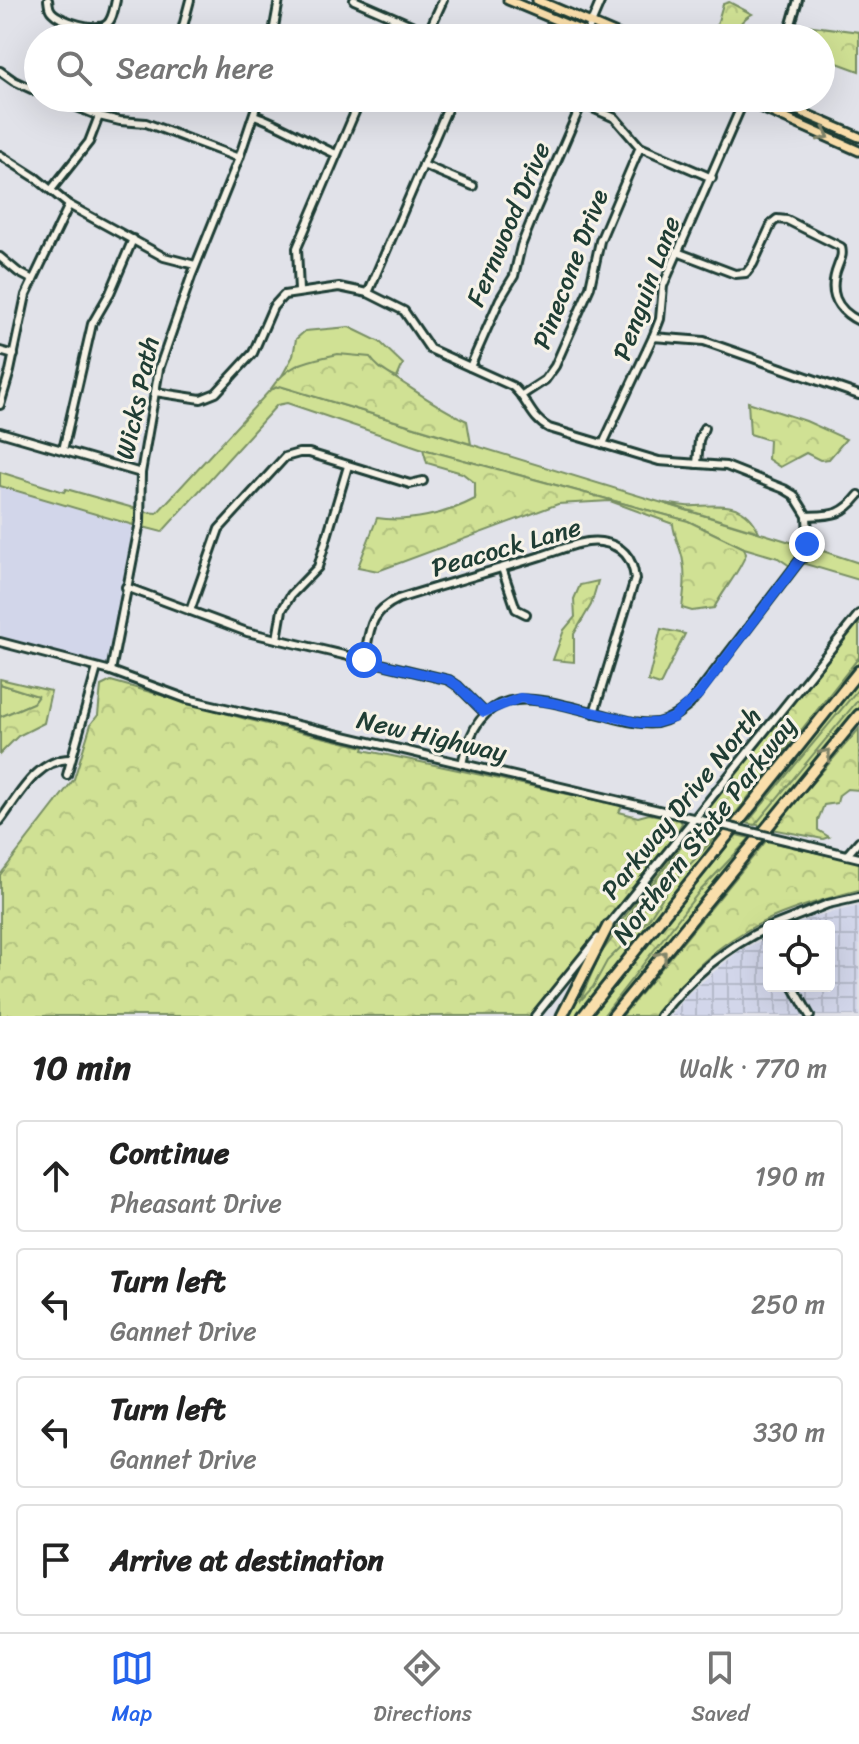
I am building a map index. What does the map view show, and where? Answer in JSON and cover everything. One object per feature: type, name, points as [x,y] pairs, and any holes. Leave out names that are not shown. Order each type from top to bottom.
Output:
[{"type":"highway","name":"Northern State Parkway","points":[[583,1016],[859,671]]},
{"type":"highway","name":"Northern State Parkway","points":[[613,1016],[859,715]]},
{"type":"highway","points":[[562,1016],[608,926]]},
{"type":"main road","points":[[508,0],[565,24]]},
{"type":"main road","points":[[537,0],[591,23]]},
{"type":"main road","points":[[774,112],[859,151]]},
{"type":"main road","points":[[801,112],[859,137]]},
{"type":"street","points":[[48,0],[50,9],[57,16],[82,24]]},
{"type":"street","points":[[105,24],[110,20],[116,0]]},
{"type":"street","points":[[184,24],[190,0]]},
{"type":"street","points":[[275,24],[279,0]]},
{"type":"street","points":[[354,0],[408,24]]},
{"type":"street","points":[[432,24],[443,0]]},
{"type":"street","points":[[591,23],[601,0]]},
{"type":"street","points":[[791,24],[798,0]]},
{"type":"street","points":[[392,24],[394,18]]},
{"type":"street","points":[[0,71],[24,86]]},
{"type":"street","points":[[91,112],[120,121],[146,123],[239,158]]},
{"type":"street","name":"Wicks Path","points":[[111,671],[140,522],[141,473],[159,369],[195,265],[255,112]]},
{"type":"street","points":[[299,291],[297,248],[355,112]]},
{"type":"street","points":[[368,293],[446,112]]},
{"type":"street","name":"Fernwood Drive","points":[[470,367],[500,299],[514,276],[521,246],[577,112]]},
{"type":"street","points":[[604,112],[615,118],[640,147],[712,178]]},
{"type":"street","name":"Penguin Lane","points":[[603,444],[653,337],[660,319],[663,286],[740,112]]},
{"type":"street","points":[[254,115],[275,122],[299,138],[336,154]]},
{"type":"street","points":[[51,190],[89,142],[99,116]]},
{"type":"street","name":"Pinecone Drive","points":[[522,395],[545,380],[555,366],[590,287],[600,241],[640,147]]},
{"type":"street","points":[[0,155],[69,205],[164,257],[195,265]]},
{"type":"street","points":[[423,165],[473,186]]},
{"type":"street","points":[[0,405],[14,355],[21,309],[69,205]]},
{"type":"street","points":[[677,252],[735,274],[746,273],[772,223],[777,219],[787,220],[841,247],[843,253],[834,276],[834,296],[840,308],[859,321]]},
{"type":"street","points":[[63,450],[92,324],[110,293],[133,239]]},
{"type":"street","points":[[0,257],[33,280]]},
{"type":"street","points":[[155,392],[201,399],[216,393],[253,353],[273,307],[284,295],[339,287],[368,293],[404,311],[430,349],[502,380],[522,395],[538,422],[549,428],[659,461],[726,466],[794,495],[807,516],[808,537],[803,556],[689,705],[673,718],[640,723],[520,698],[484,712],[470,736],[462,764]]},
{"type":"street","points":[[653,337],[704,341],[857,395],[859,385]]},
{"type":"street","points":[[0,351],[14,355]]},
{"type":"street","points":[[697,464],[699,440],[704,428]]},
{"type":"street","points":[[0,432],[141,473]]},
{"type":"street","points":[[190,611],[219,529],[285,457],[299,453],[410,484],[423,481]]},
{"type":"street","points":[[277,639],[282,610],[291,595],[318,567],[348,466]]},
{"type":"street","points":[[807,516],[843,512],[859,495]]},
{"type":"street","name":"Peacock Lane","points":[[364,660],[373,619],[383,606],[502,568],[591,542],[602,542],[618,547],[628,555],[634,566],[633,592],[594,713]]},
{"type":"street","points":[[502,568],[516,609],[526,614]]},
{"type":"street","points":[[126,587],[247,632],[449,680],[484,712]]},
{"type":"street","name":"Parkway Drive North","points":[[535,1016],[859,614]]},
{"type":"street","name":"New Highway","points":[[0,642],[111,671],[187,699],[859,858]]},
{"type":"street","points":[[67,775],[97,668]]},
{"type":"street","points":[[0,821],[46,764],[70,759]]},
{"type":"street","points":[[847,855],[859,841]]},
{"type":"street","points":[[788,920],[828,904],[859,897]]},
{"type":"street","points":[[660,1016],[707,965],[726,950],[763,931]]},
{"type":"street","points":[[796,992],[810,1016]]},
{"type":"shaded area","points":[[0,487],[133,526],[106,666],[0,636]]},
{"type":"shaded area","points":[[859,906],[859,1016],[671,1016],[688,994],[740,950],[763,940],[763,992],[835,992],[835,920],[806,920]]},
{"type":"green space","points":[[729,2],[752,14],[740,24],[717,24],[723,4]]},
{"type":"green space","points":[[835,29],[859,32],[859,71],[835,62]]},
{"type":"green space","points":[[349,327],[380,342],[403,364],[397,378],[379,370],[283,374],[293,356],[296,339],[305,331]]},
{"type":"green space","points":[[338,354],[370,357],[384,370],[440,407],[467,421],[471,444],[280,386],[270,390],[292,368]]},
{"type":"green space","points":[[280,386],[800,545],[799,555],[790,566],[778,558],[744,548],[688,521],[423,449],[287,403],[277,405],[162,532],[143,527],[145,512],[157,513],[270,390]]},
{"type":"green space","points":[[748,402],[806,421],[846,439],[829,459],[820,460],[806,453],[780,467],[768,459],[769,440],[750,434]]},
{"type":"green space","points":[[423,449],[688,521],[744,548],[746,554],[714,608],[692,611],[682,608],[684,567],[673,524],[610,501],[558,504],[378,571],[358,567],[377,518],[427,516],[475,499],[475,483],[462,473],[427,463]]},
{"type":"green space","points":[[0,472],[64,492],[66,489],[137,509],[133,525],[0,486]]},
{"type":"green space","points":[[664,503],[733,507],[748,515],[759,532]]},
{"type":"green space","points":[[814,548],[859,563],[859,580],[805,564]]},
{"type":"green space","points":[[598,581],[591,605],[574,634],[574,662],[553,660],[564,630],[575,617],[574,599],[580,585]]},
{"type":"green space","points":[[859,622],[859,657],[731,819],[710,814],[709,807]]},
{"type":"green space","points":[[661,629],[685,634],[660,685],[648,681]]},
{"type":"green space","points":[[859,657],[859,665],[735,820],[731,819]]},
{"type":"green space","points":[[859,676],[859,707],[762,826],[741,822]]},
{"type":"green space","points":[[0,679],[51,691],[44,723],[18,736],[0,754],[0,717],[33,703],[38,696],[0,684]]},
{"type":"green space","points":[[111,681],[246,719],[364,747],[363,750],[622,806],[619,812],[638,817],[649,814],[679,819],[681,829],[531,1016],[0,1016],[0,875],[74,779],[91,724],[98,715],[101,686]]},
{"type":"green space","points":[[0,684],[38,696],[33,703],[0,717]]},
{"type":"green space","points":[[859,688],[859,699],[755,825],[747,823]]},
{"type":"green space","points":[[859,729],[859,790],[847,789],[839,795],[837,803],[824,805],[818,830],[829,837],[823,839],[772,829]]},
{"type":"green space","points":[[694,826],[726,832],[577,1016],[564,1016],[593,958]]},
{"type":"green space","points":[[696,826],[720,832],[670,886],[648,920],[607,961],[593,987],[580,1001],[599,956]]},
{"type":"green space","points":[[733,834],[753,839],[609,1016],[585,1016]]},
{"type":"green space","points":[[736,835],[750,838],[699,892],[603,1016],[590,1016]]},
{"type":"green space","points":[[766,841],[859,862],[859,890],[763,920],[735,937],[700,965],[656,1016],[622,1016]]},
{"type":"route","points":[[364,660],[449,680],[484,712],[520,698],[536,699],[622,720],[656,723],[673,718],[699,694],[803,556],[807,544]]}]
